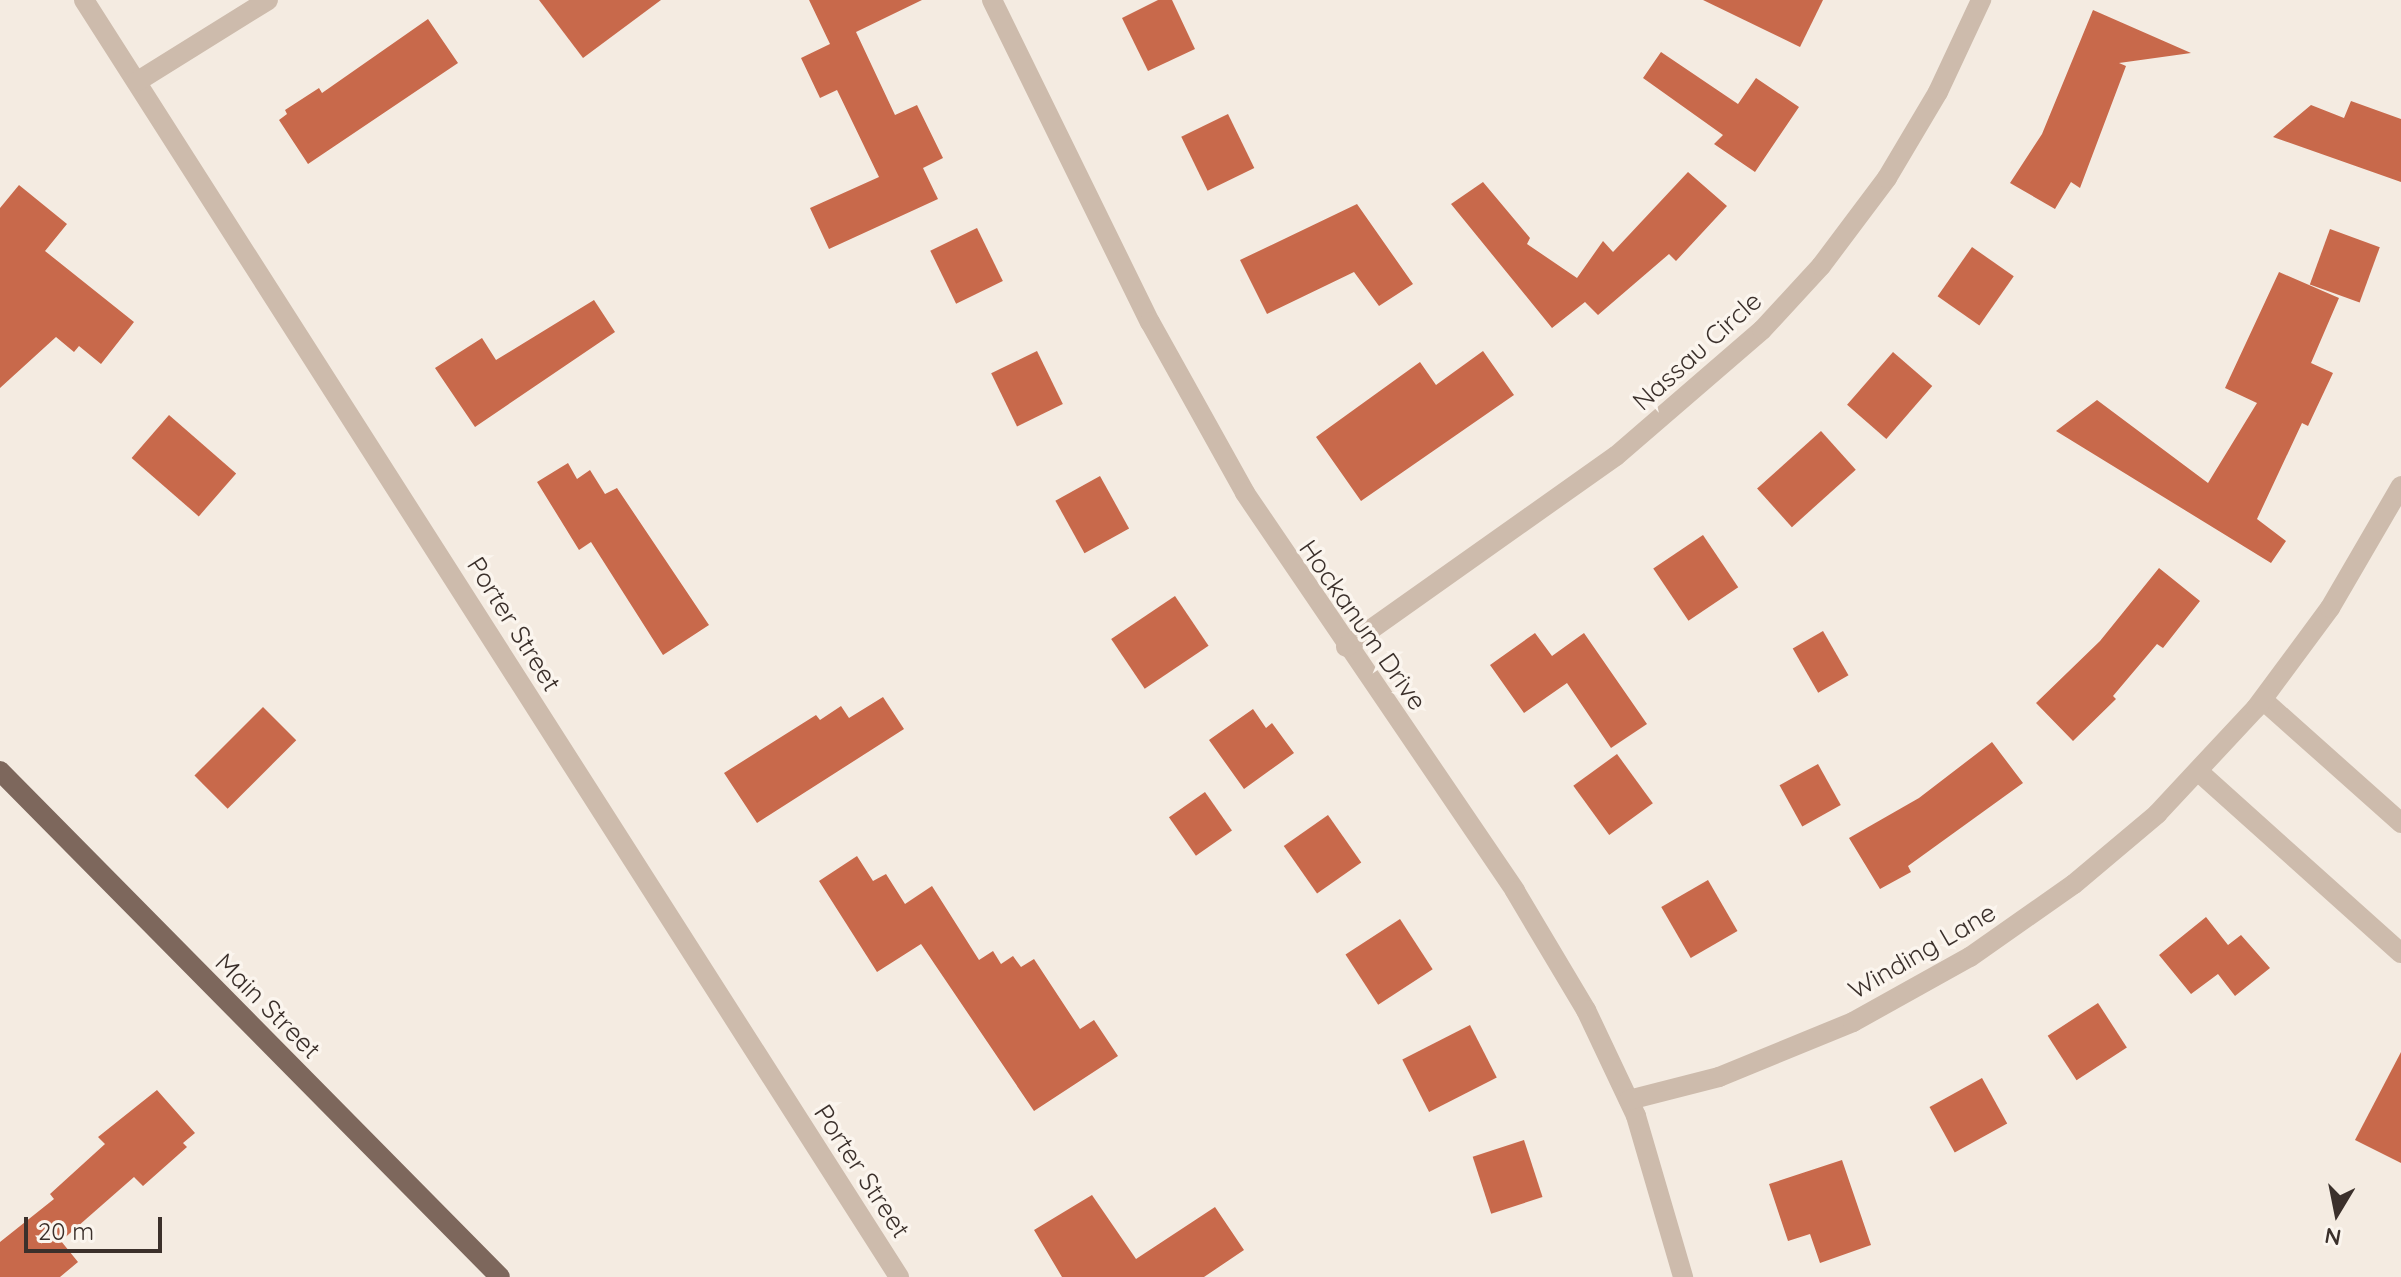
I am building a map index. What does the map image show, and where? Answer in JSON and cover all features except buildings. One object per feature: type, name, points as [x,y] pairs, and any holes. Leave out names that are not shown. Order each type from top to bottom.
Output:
[{"type":"main road","name":"Main Street","points":[[0,771],[500,1277]]},
{"type":"street","name":"Porter Street","points":[[84,0],[899,1277]]},
{"type":"street","points":[[138,81],[268,0]]},
{"type":"street","name":"Hockanum Drive","points":[[992,0],[1186,390],[1282,554],[1545,938],[1601,1037],[1629,1100],[1683,1277]]},
{"type":"street","name":"Nassau Circle","points":[[1346,647],[1616,456],[1762,330],[1821,266],[1887,178],[1938,92],[1981,0]]},
{"type":"street","name":"Winding Lane","points":[[1629,1100],[1781,1053],[1930,981],[2053,901],[2199,772],[2263,700],[2348,581],[2401,486]]},
{"type":"street","points":[[2263,700],[2401,823]]},
{"type":"street","points":[[2199,772],[2401,953]]}]
